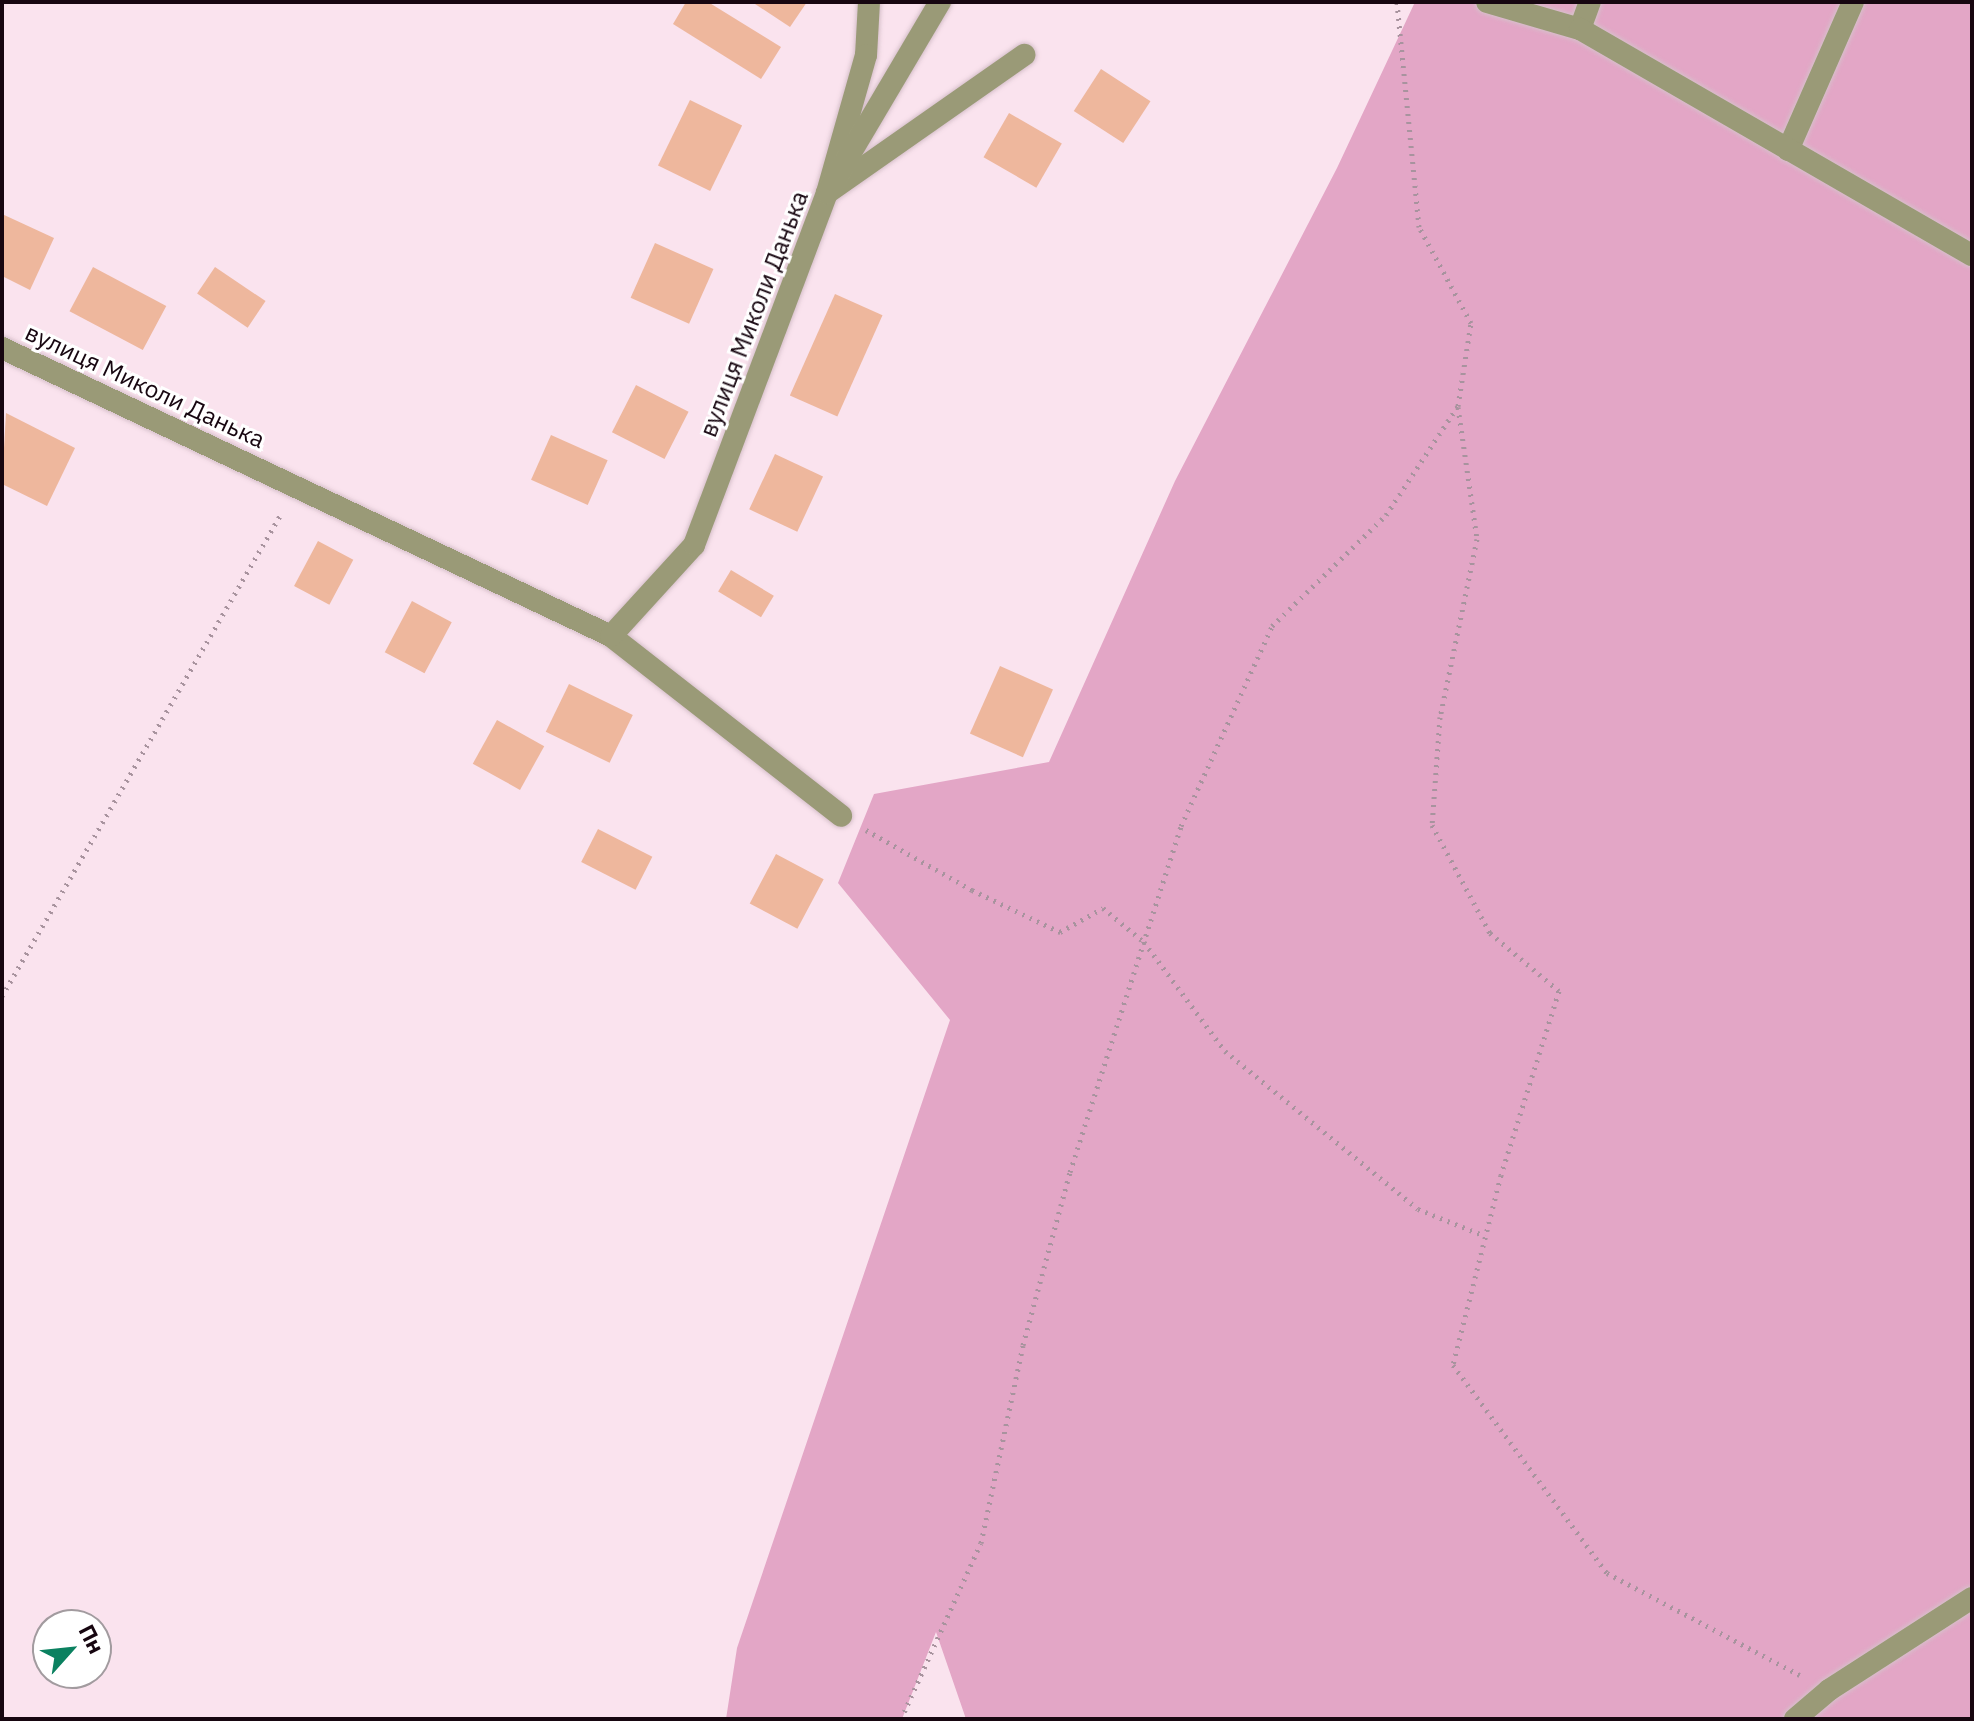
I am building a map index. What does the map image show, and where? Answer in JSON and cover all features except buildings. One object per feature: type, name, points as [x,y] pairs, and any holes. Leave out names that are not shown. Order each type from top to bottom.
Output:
[{"type":"street","points":[[827,193],[866,55],[869,2]]},
{"type":"street","name":"вулиця Миколи Данька","points":[[611,636],[694,545],[827,193],[940,2]]},
{"type":"street","points":[[1487,2],[1580,29],[1972,255]]},
{"type":"street","points":[[1580,29],[1590,2]]},
{"type":"street","points":[[1788,150],[1853,2]]},
{"type":"street","points":[[827,193],[1024,55]]},
{"type":"street","name":"вулиця Миколи Данька","points":[[2,348],[611,636],[841,816]]},
{"type":"street","points":[[1795,1719],[1829,1690],[1972,1598]]},
{"type":"path","points":[[1397,2],[1419,227],[1471,323],[1458,406],[1477,539],[1440,717],[1432,825],[1490,933],[1559,991],[1485,1236],[1453,1365],[1607,1573],[1829,1690]]},
{"type":"path","points":[[901,1719],[981,1543],[1030,1316],[1181,826],[1272,626],[1386,515],[1458,406]]},
{"type":"path","points":[[2,996],[297,486]]},
{"type":"path","points":[[841,816],[972,890],[1060,932],[1103,908],[1144,942],[1225,1051],[1418,1209],[1485,1236]]},
{"type":"shaded area","points":[[1415,2],[1972,2],[1972,1719],[966,1719],[936,1632],[902,1719],[726,1719],[737,1648],[950,1020],[838,883],[874,794],[1049,762],[1175,481],[1337,168]]}]
